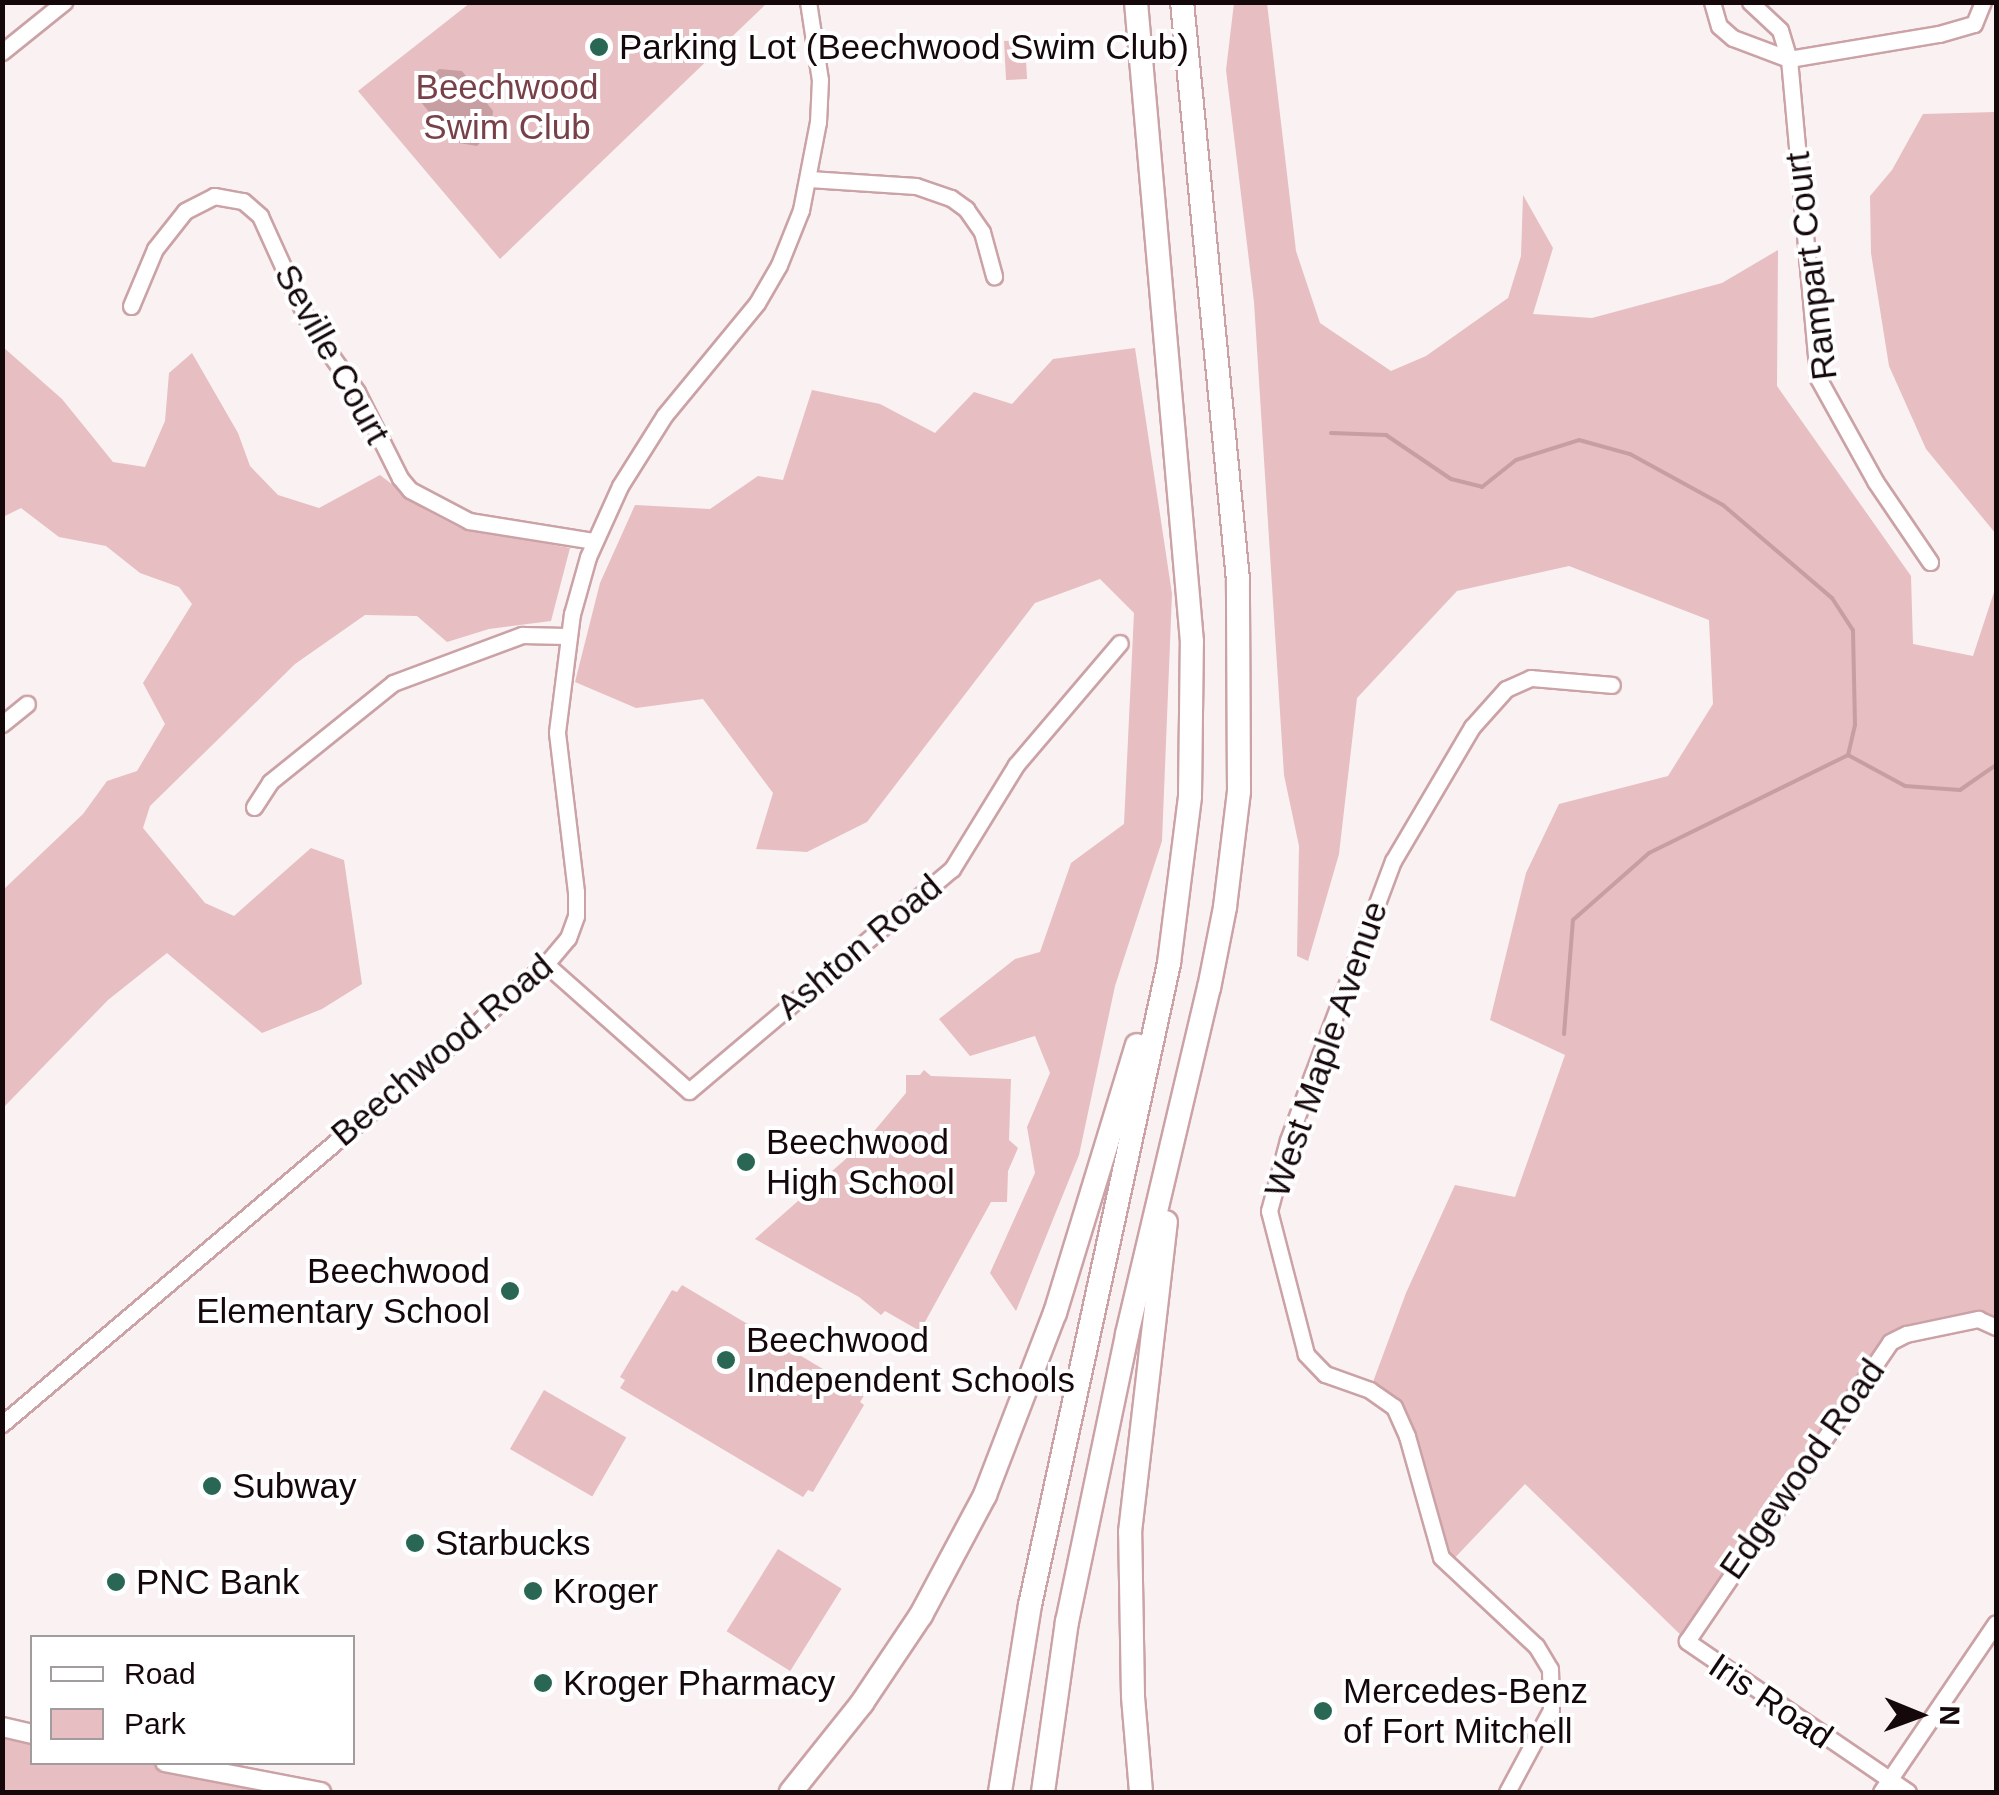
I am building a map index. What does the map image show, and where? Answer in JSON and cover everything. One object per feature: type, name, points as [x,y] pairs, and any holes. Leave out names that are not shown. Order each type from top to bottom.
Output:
[{"type":"highway","points":[[1000,1792],[1030,1605],[1165,982],[1184,868],[1193,744],[1192,642],[1136,2]]},
{"type":"highway","points":[[1043,1792],[1070,1604],[1225,907],[1239,792],[1242,691],[1238,580],[1182,2]]},
{"type":"highway","points":[[791,1792],[855,1713],[920,1615],[986,1495],[1055,1313],[1128,1076],[1184,868]]},
{"type":"highway","points":[[1142,1792],[1132,1677],[1130,1532],[1178,1129]]},
{"type":"main road","points":[[2,1727],[30,1734]]},
{"type":"main road","points":[[181,1765],[321,1792]]},
{"type":"street","points":[[2,52],[64,2]]},
{"type":"street","name":"Beechwood Road","points":[[2,1424],[562,948],[576,916],[557,732],[566,636],[594,542],[620,486],[664,416],[757,302],[778,265],[810,179],[820,80],[808,2]]},
{"type":"street","points":[[1712,2],[1719,26],[1734,38],[1789,59],[1939,34],[1974,24],[1982,2]]},
{"type":"street","points":[[1750,2],[1780,30],[1789,59]]},
{"type":"street","name":"Rampart Court","points":[[1789,59],[1818,378],[1875,481],[1930,562]]},
{"type":"street","points":[[810,179],[916,186],[951,198],[966,208],[982,232],[994,276]]},
{"type":"street","name":"Seville Court","points":[[130,306],[154,249],[193,204],[214,196],[243,201],[260,216],[310,326],[357,392],[400,478],[410,490],[448,514],[469,521],[594,542]]},
{"type":"street","points":[[254,807],[270,782],[393,683],[522,635],[566,636]]},
{"type":"street","name":"Ashton Road","points":[[546,964],[689,1091],[952,869],[1016,765],[1120,643]]},
{"type":"street","name":"West Maple Avenue","points":[[1507,1792],[1551,1710],[1550,1669],[1536,1646],[1441,1557],[1407,1436],[1394,1407],[1370,1390],[1325,1374],[1306,1354],[1269,1212],[1288,1140],[1393,861],[1472,727],[1506,690],[1531,678],[1612,685]]},
{"type":"street","points":[[2,724],[27,704]]},
{"type":"street","name":"Edgewood Road","points":[[1687,1640],[1890,1342],[1906,1334],[1978,1319],[1996,1327]]},
{"type":"street","points":[[1886,1786],[1996,1623]]},
{"type":"street","name":"Iris Road","points":[[1687,1640],[1886,1786],[1908,1792]]},
{"type":"green space","name":"Beechwood Swim Club","points":[[470,3],[767,3],[500,259],[358,91]]},
{"type":"green space","points":[[1234,3],[1267,3],[1296,251],[1320,323],[1391,371],[1426,356],[1508,298],[1521,256],[1523,195],[1553,248],[1533,314],[1592,318],[1722,283],[1778,250],[1777,386],[1911,576],[1913,644],[1973,656],[1996,586],[1996,1327],[1988,1322],[1897,1337],[1687,1641],[1525,1484],[1447,1566],[1400,1417],[1370,1390],[1406,1293],[1455,1185],[1515,1197],[1565,1055],[1490,1020],[1526,873],[1559,804],[1668,776],[1713,704],[1709,620],[1569,566],[1457,591],[1357,698],[1339,854],[1308,961],[1297,956],[1299,846],[1284,775],[1254,302],[1226,70]]},
{"type":"green space","points":[[1025,40],[1027,79],[1006,80],[1004,41]]},
{"type":"green space","points":[[1996,112],[1996,534],[1926,449],[1889,366],[1871,253],[1870,196],[1892,170],[1923,114]]},
{"type":"green space","points":[[3,347],[62,399],[113,462],[145,467],[165,421],[169,373],[192,353],[238,433],[250,466],[278,495],[319,508],[380,475],[424,509],[458,527],[570,548],[551,621],[489,629],[447,642],[417,616],[365,615],[295,664],[150,806],[143,828],[205,903],[234,916],[311,848],[344,860],[362,984],[322,1009],[262,1033],[167,953],[108,1000],[3,1108],[3,890],[83,814],[107,781],[137,771],[165,724],[143,683],[192,604],[179,587],[140,573],[106,546],[59,537],[21,508],[3,517]]},
{"type":"green space","points":[[1135,348],[1172,594],[1162,841],[1115,986],[1079,1155],[1016,1311],[990,1273],[1035,1173],[1027,1127],[1050,1073],[1035,1036],[970,1056],[939,1019],[1015,959],[1040,952],[1071,863],[1124,824],[1134,613],[1100,579],[1035,603],[867,822],[807,852],[756,849],[773,793],[703,699],[636,708],[575,682],[600,583],[635,505],[710,509],[758,476],[783,480],[812,390],[880,404],[935,433],[974,392],[1012,404],[1053,359]]},
{"type":"green space","points":[[924,1070],[931,1076],[1011,1079],[1009,1140],[1018,1148],[1008,1171],[1007,1202],[991,1202],[920,1331],[885,1311],[881,1315],[859,1297],[755,1239],[865,1142],[906,1093],[906,1075],[920,1075]]},
{"type":"green space","points":[[682,1285],[865,1394],[860,1402],[864,1405],[813,1492],[808,1490],[803,1497],[620,1388],[625,1380],[620,1377],[672,1290],[677,1292]]},
{"type":"green space","points":[[544,1390],[626,1438],[592,1496],[510,1449]]},
{"type":"green space","points":[[778,1549],[842,1589],[790,1671],[727,1631]]},
{"type":"green space","points":[[2,1727],[30,1734],[30,1765],[176,1765],[321,1792],[3,1792]]},
{"type":"shaded area","points":[[439,69],[462,71],[493,111],[491,131],[477,146],[453,142],[421,102],[424,85]]},
{"type":"waterway","points":[[1331,433],[1386,435],[1451,479],[1482,487],[1516,460],[1579,440],[1630,454],[1723,505],[1832,598],[1853,630],[1855,725],[1848,755]]},
{"type":"waterway","points":[[1848,755],[1905,786],[1960,790],[1996,765]]},
{"type":"waterway","points":[[1564,1034],[1573,920],[1649,853],[1848,755]]},
{"type":"place","name":"Parking Lot (Beechwood Swim Club)","points":[[599,47]]},
{"type":"place","name":"Beechwood High School","points":[[746,1162]]},
{"type":"place","name":"Beechwood Elementary School","points":[[510,1291]]},
{"type":"place","name":"Beechwood Independent Schools","points":[[726,1360]]},
{"type":"place","name":"Subway","points":[[212,1486]]},
{"type":"place","name":"Starbucks","points":[[415,1543]]},
{"type":"place","name":"PNC Bank","points":[[116,1582]]},
{"type":"place","name":"Kroger","points":[[533,1591]]},
{"type":"place","name":"Kroger Pharmacy","points":[[543,1683]]},
{"type":"place","name":"Mercedes-Benz of Fort Mitchell","points":[[1323,1711]]}]
